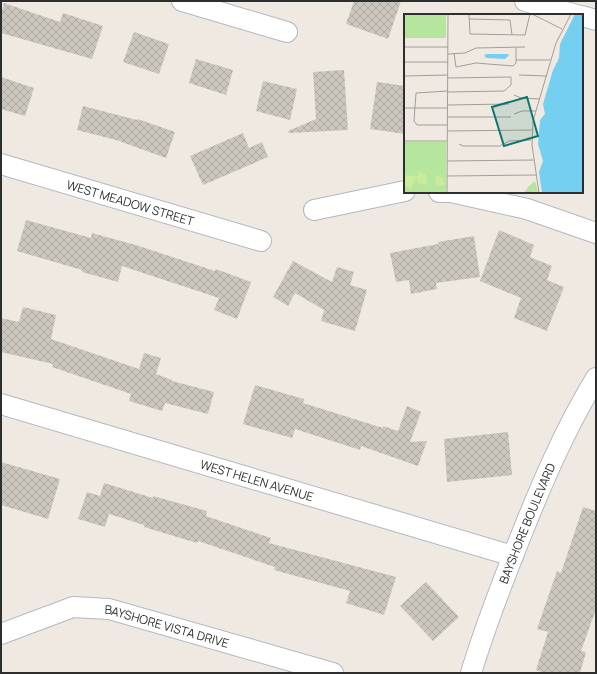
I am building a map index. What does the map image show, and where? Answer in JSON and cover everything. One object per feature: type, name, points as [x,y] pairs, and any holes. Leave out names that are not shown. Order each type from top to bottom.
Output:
[{"type":"street","points":[[182,1],[287,32]]},
{"type":"street","points":[[525,1],[573,14]]},
{"type":"street","points":[[583,16],[596,20]]},
{"type":"street","name":"WEST MEADOW STREET","points":[[1,164],[261,241]]},
{"type":"street","points":[[314,210],[404,191]]},
{"type":"street","points":[[455,193],[527,209],[596,233]]},
{"type":"street","name":"BAYSHORE BOULEVARD","points":[[471,673],[483,632],[544,479],[577,409],[596,378]]},
{"type":"street","name":"WEST HELEN AVENUE","points":[[1,404],[513,556]]},
{"type":"street","name":"BAYSHORE VISTA DRIVE","points":[[1,634],[73,608],[109,608],[333,673]]},
{"type":"building","points":[[354,1],[401,1],[388,39],[346,24]]},
{"type":"building","points":[[4,3],[60,22],[63,13],[103,26],[92,59],[1,33],[1,14]]},
{"type":"building","points":[[134,32],[169,44],[159,74],[123,62]]},
{"type":"building","points":[[196,59],[233,70],[226,95],[189,83]]},
{"type":"building","points":[[344,70],[348,130],[289,133],[288,131],[316,119],[313,72]]},
{"type":"building","points":[[1,77],[34,88],[25,116],[1,109]]},
{"type":"building","points":[[263,81],[297,89],[290,120],[256,111]]},
{"type":"building","points":[[377,82],[404,86],[404,134],[370,129]]},
{"type":"building","points":[[83,106],[137,120],[138,119],[175,132],[166,158],[116,140],[77,130]]},
{"type":"building","points":[[243,133],[249,148],[262,142],[268,157],[203,185],[190,156]]},
{"type":"building","points":[[26,220],[91,238],[92,233],[139,246],[215,271],[216,269],[251,282],[237,319],[214,310],[219,298],[122,266],[118,282],[17,251]]},
{"type":"building","points":[[499,230],[534,245],[530,257],[552,266],[547,280],[564,287],[547,331],[514,318],[521,298],[480,281]]},
{"type":"building","points":[[474,236],[480,277],[436,283],[437,289],[411,294],[409,280],[396,282],[390,253],[438,244],[438,242]]},
{"type":"building","points":[[293,261],[332,282],[337,267],[354,272],[350,285],[367,290],[355,331],[321,321],[324,310],[295,293],[288,306],[273,297]]},
{"type":"building","points":[[23,307],[56,315],[51,339],[139,369],[144,353],[161,358],[156,374],[172,381],[214,392],[208,414],[165,403],[162,411],[129,401],[131,394],[52,367],[53,364],[1,352],[1,318],[19,322]]},
{"type":"building","points":[[255,385],[304,399],[303,403],[383,428],[383,426],[398,431],[407,406],[421,412],[410,442],[427,441],[418,466],[361,446],[360,450],[295,429],[292,438],[243,424]]},
{"type":"building","points":[[508,432],[512,475],[447,482],[444,439]]},
{"type":"building","points":[[1,462],[60,479],[48,519],[1,505]]},
{"type":"building","points":[[104,483],[153,498],[153,496],[207,511],[206,516],[271,538],[269,543],[396,577],[384,615],[346,603],[350,591],[274,570],[275,567],[198,541],[197,543],[144,527],[144,525],[109,514],[105,527],[78,519],[87,492],[100,496]]},
{"type":"building","points":[[583,507],[596,511],[596,609],[581,651],[586,652],[580,673],[545,673],[536,670],[548,632],[537,629],[557,571],[561,573]]},
{"type":"building","points":[[426,582],[459,617],[433,641],[400,606]]}]
